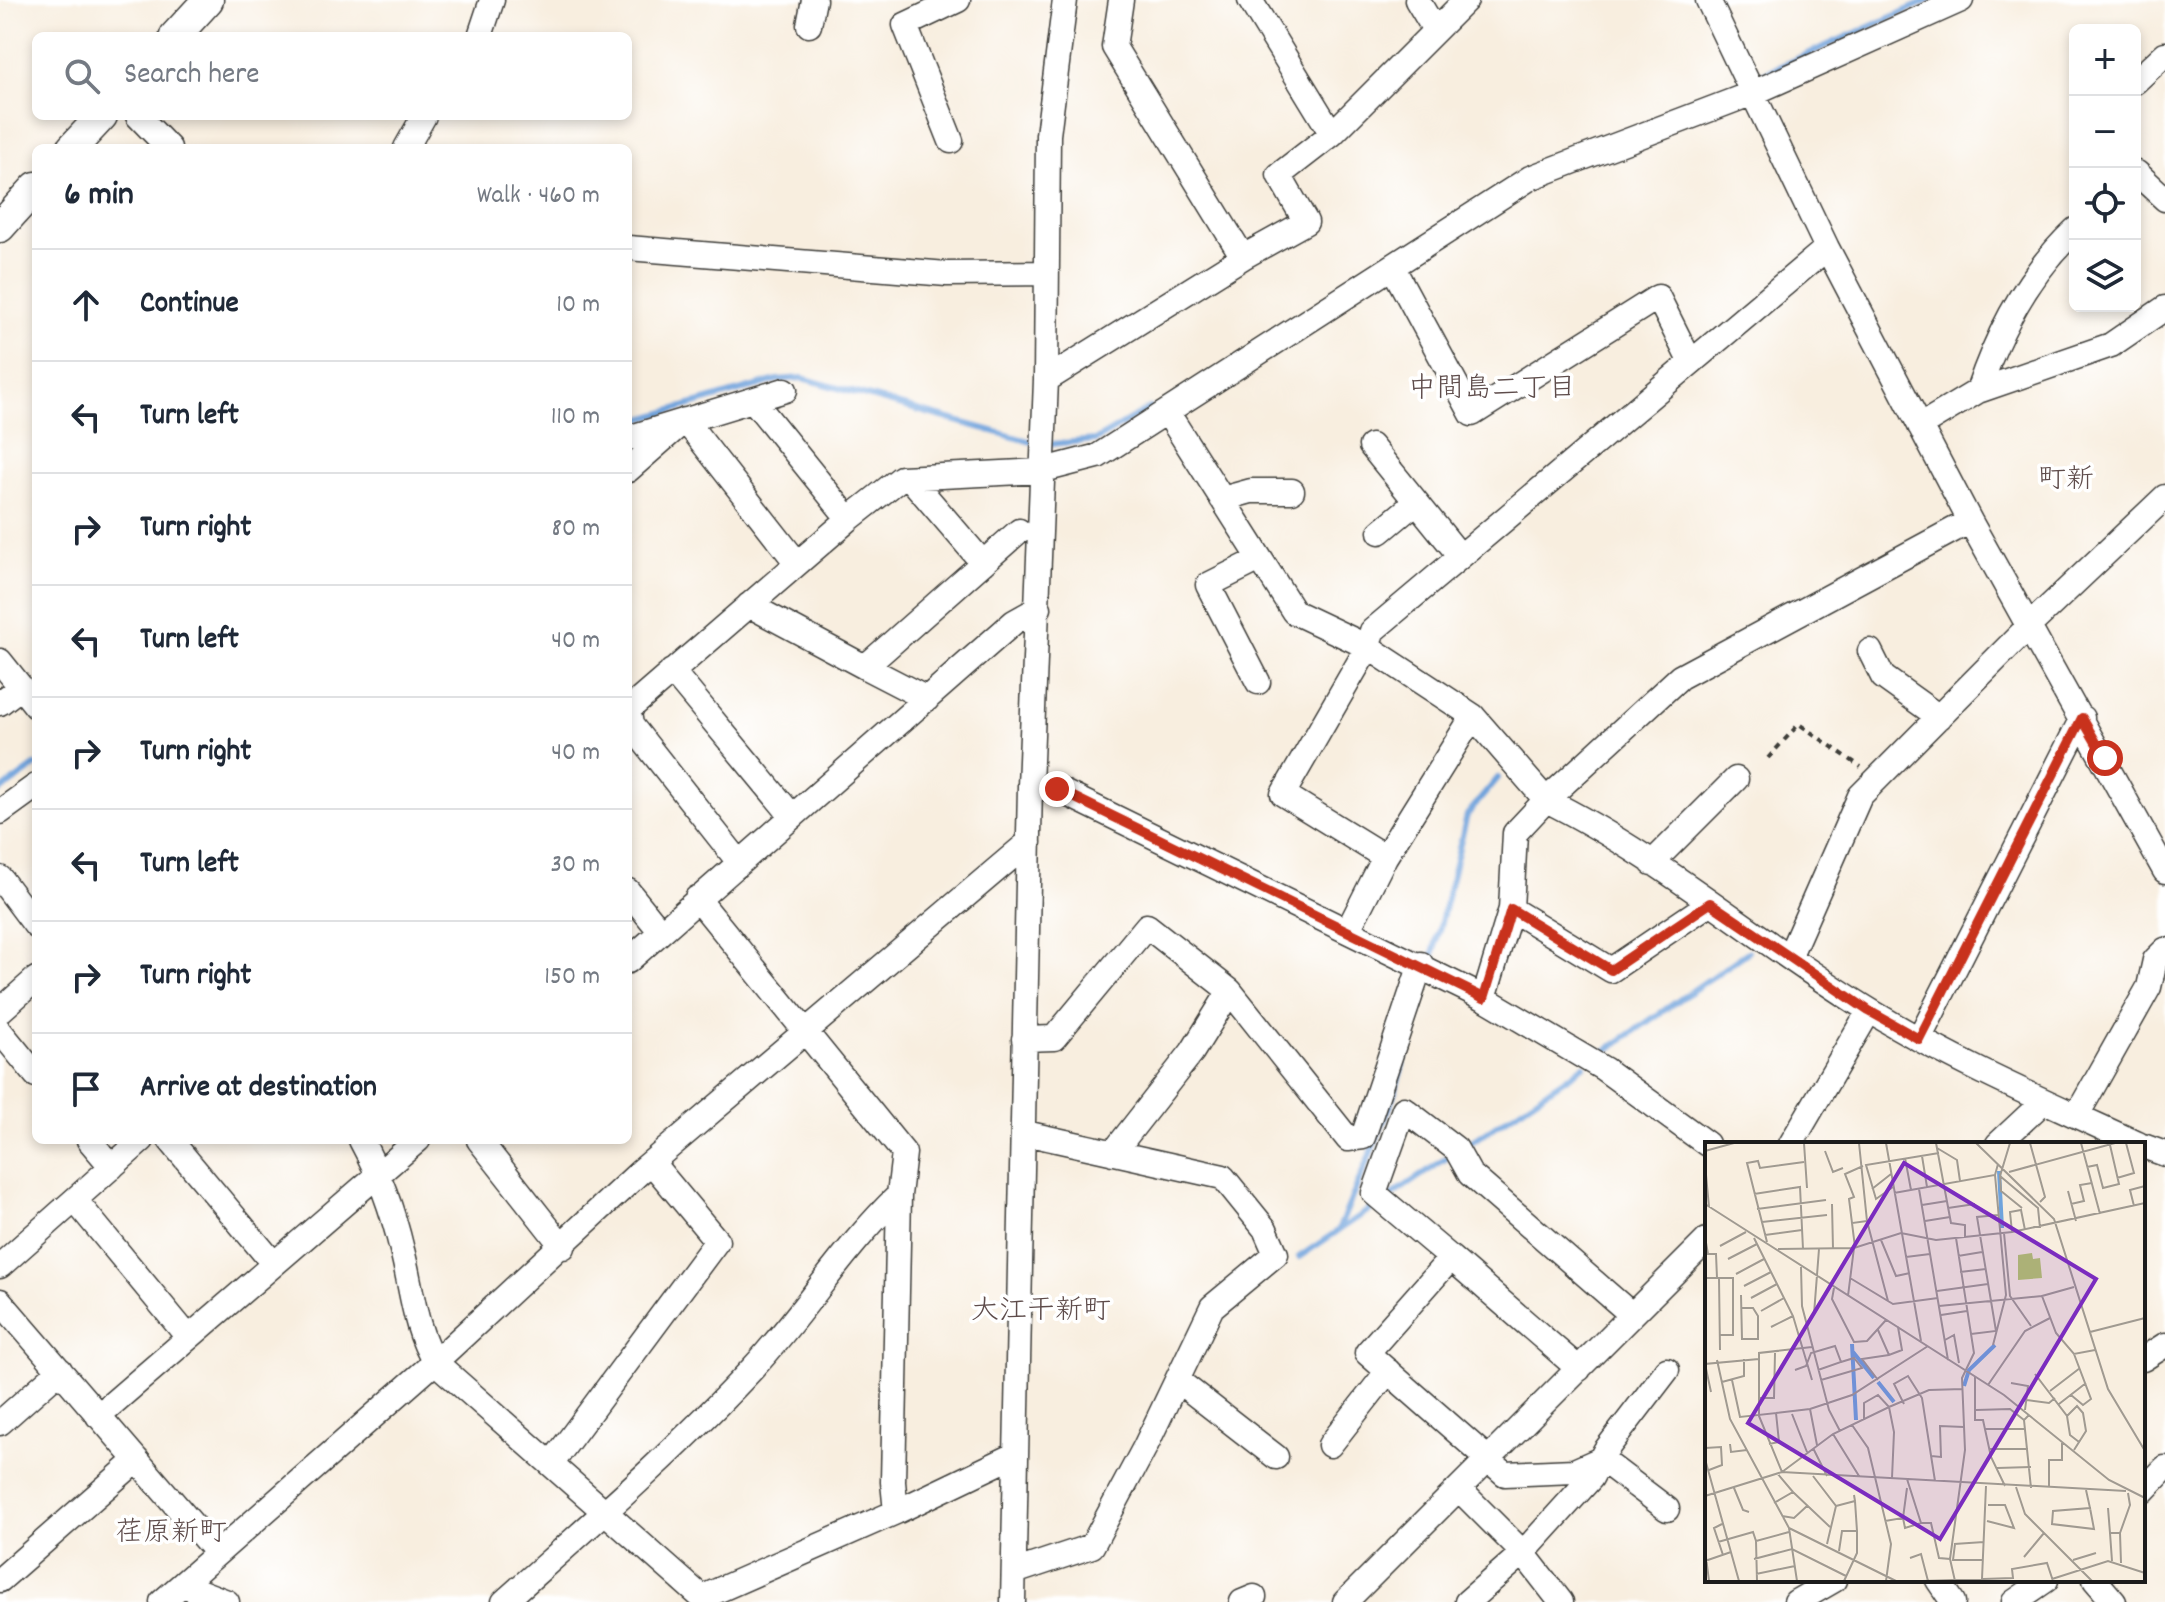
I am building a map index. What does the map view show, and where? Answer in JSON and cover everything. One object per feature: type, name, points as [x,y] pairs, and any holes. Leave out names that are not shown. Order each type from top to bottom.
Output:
[{"type":"main road","points":[[179,32],[208,0]]},
{"type":"main road","points":[[76,144],[98,120]]},
{"type":"main road","points":[[0,227],[32,191]]},
{"type":"street","points":[[481,32],[492,0]]},
{"type":"street","points":[[809,25],[814,0]]},
{"type":"street","points":[[951,141],[905,25],[958,0]]},
{"type":"street","points":[[1013,1602],[1030,786],[1039,608],[1040,471],[1046,380],[1048,135],[1065,0]]},
{"type":"street","points":[[1121,0],[1114,47],[1243,257]]},
{"type":"street","points":[[1250,0],[1332,134]]},
{"type":"street","points":[[1417,0],[1435,30]]},
{"type":"street","points":[[1046,380],[1243,257],[1306,222],[1279,175],[1332,134],[1466,0]]},
{"type":"street","points":[[1708,0],[1827,248],[1920,426],[2165,871]]},
{"type":"street","points":[[632,705],[901,478],[1040,471],[1098,456],[1530,178],[1961,0]]},
{"type":"street","points":[[2141,76],[2165,54]]},
{"type":"street","points":[[142,120],[165,144]]},
{"type":"street","points":[[411,144],[422,120]]},
{"type":"street","points":[[2141,177],[2165,199]]},
{"type":"street","points":[[1978,391],[1995,340],[2053,250],[2069,235]]},
{"type":"street","points":[[1385,857],[1283,794],[1368,647],[1372,631],[1827,248]]},
{"type":"street","points":[[632,255],[947,274],[1045,273]]},
{"type":"street","points":[[1393,268],[1472,414],[1658,297],[1690,361]]},
{"type":"street","points":[[1920,426],[1978,391],[2111,345],[2165,308]]},
{"type":"street","points":[[632,437],[785,390]]},
{"type":"street","points":[[753,400],[849,519]]},
{"type":"street","points":[[1167,412],[1294,612],[1368,647],[1473,716],[1546,800],[1602,827],[1869,1011],[1919,1039],[2129,1142]]},
{"type":"street","points":[[632,466],[685,420]]},
{"type":"street","points":[[685,420],[797,563]]},
{"type":"street","points":[[1371,446],[1460,556]]},
{"type":"street","points":[[910,478],[983,563]]},
{"type":"street","points":[[1222,499],[1251,491],[1292,491]]},
{"type":"street","points":[[1790,955],[1860,796],[2030,625],[2165,497]]},
{"type":"street","points":[[1380,532],[1416,502]]},
{"type":"street","points":[[1484,998],[1511,909],[1515,833],[1546,800],[1680,677],[1970,521]]},
{"type":"street","points":[[865,667],[1019,531]]},
{"type":"street","points":[[1258,682],[1208,585],[1260,559]]},
{"type":"street","points":[[749,605],[927,699]]},
{"type":"street","points":[[632,957],[1014,622],[1039,608]]},
{"type":"street","points":[[1870,651],[1883,677],[1939,717]]},
{"type":"street","points":[[0,661],[29,696],[0,703]]},
{"type":"street","points":[[672,671],[792,816]]},
{"type":"street","points":[[1348,930],[1385,857],[1473,716]]},
{"type":"street","points":[[1919,1039],[2082,718]]},
{"type":"street","points":[[632,726],[739,862]]},
{"type":"street","points":[[1652,863],[1736,779]]},
{"type":"street","points":[[1030,786],[1057,789],[1421,964],[1604,1069],[1705,1143]]},
{"type":"street","points":[[0,812],[32,789]]},
{"type":"street","points":[[162,1602],[435,1362],[652,1163],[1029,842]]},
{"type":"street","points":[[0,878],[32,921]]},
{"type":"street","points":[[632,896],[661,932]]},
{"type":"street","points":[[697,898],[904,1153],[899,1195],[893,1482],[896,1512]]},
{"type":"street","points":[[1511,909],[1611,970],[1710,903]]},
{"type":"street","points":[[1024,1039],[1054,1038],[1147,926],[1230,991],[1348,1139],[1363,1137],[1421,964]]},
{"type":"street","points":[[2077,1115],[2149,987],[2155,960],[2165,950]]},
{"type":"street","points":[[0,1011],[32,983]]},
{"type":"street","points":[[1113,1153],[1192,1052],[1230,991]]},
{"type":"street","points":[[1792,1142],[1869,1011]]},
{"type":"street","points":[[0,1031],[32,1070]]},
{"type":"street","points":[[2000,1142],[2044,1101]]},
{"type":"street","points":[[1579,1369],[1374,1193],[1404,1109],[1456,1149],[1470,1174],[1632,1315]]},
{"type":"street","points":[[1014,1572],[1092,1546],[1212,1307],[1276,1254],[1265,1229],[1223,1177],[1025,1133]]},
{"type":"street","points":[[92,1144],[112,1167]]},
{"type":"street","points":[[0,1266],[138,1144]]},
{"type":"street","points":[[173,1144],[273,1263]]},
{"type":"street","points":[[363,1144],[378,1172],[402,1249],[424,1345],[435,1362],[606,1511],[696,1598],[896,1512],[1015,1455]]},
{"type":"street","points":[[98,1416],[413,1144]]},
{"type":"street","points":[[482,1144],[563,1247]]},
{"type":"street","points":[[2145,1148],[2165,1154]]},
{"type":"street","points":[[552,1463],[717,1241],[652,1163]]},
{"type":"street","points":[[504,1602],[687,1436],[756,1365],[866,1226],[899,1195]]},
{"type":"street","points":[[75,1200],[188,1337]]},
{"type":"street","points":[[1345,1602],[1705,1242]]},
{"type":"street","points":[[1451,1258],[1367,1353],[1505,1474],[1547,1475],[1574,1471],[1601,1459]]},
{"type":"street","points":[[0,1301],[216,1552]]},
{"type":"street","points":[[2145,1358],[2165,1345]]},
{"type":"street","points":[[0,1423],[60,1370]]},
{"type":"street","points":[[1467,1602],[1523,1553],[1591,1478],[1601,1459],[1667,1370]]},
{"type":"street","points":[[1330,1445],[1388,1371]]},
{"type":"street","points":[[1177,1380],[1276,1457]]},
{"type":"street","points":[[1601,1459],[1667,1509]]},
{"type":"street","points":[[0,1580],[137,1460]]},
{"type":"street","points":[[2145,1489],[2165,1468]]},
{"type":"street","points":[[1459,1489],[1523,1553],[1561,1602]]},
{"type":"street","points":[[1796,1602],[1831,1582]]},
{"type":"street","points":[[1939,1582],[1953,1602]]},
{"type":"street","points":[[2014,1602],[2043,1582]]},
{"type":"street","points":[[2097,1582],[2114,1602]]},
{"type":"street","points":[[183,1585],[227,1602]]},
{"type":"path","points":[[1768,758],[1799,724],[1876,777]]},
{"type":"waterway","points":[[1751,79],[1930,0]]},
{"type":"waterway","points":[[1695,102],[1740,84]]},
{"type":"waterway","points":[[632,422],[777,380],[802,378],[1039,444]]},
{"type":"waterway","points":[[1051,444],[1096,440],[1150,408]]},
{"type":"waterway","points":[[0,791],[32,768]]},
{"type":"waterway","points":[[1430,967],[1467,815],[1498,778]]},
{"type":"waterway","points":[[1597,1057],[1748,952]]},
{"type":"waterway","points":[[1338,1231],[1392,1102],[1425,989]]},
{"type":"waterway","points":[[1461,1149],[1584,1066]]},
{"type":"waterway","points":[[1388,1198],[1451,1155]]},
{"type":"waterway","points":[[1299,1257],[1378,1204]]},
{"type":"district","name":"中間島二丁目","points":[[1492,386]]},
{"type":"district","name":"町新","points":[[2066,477]]},
{"type":"district","name":"大江干新町","points":[[1041,1308]]},
{"type":"district","name":"荏原新町","points":[[171,1530]]},
{"type":"route","points":[[1057,789],[1421,964],[1484,998],[1511,909],[1611,970],[1710,903],[1869,1011],[1919,1039],[2082,718],[2105,758]]}]
